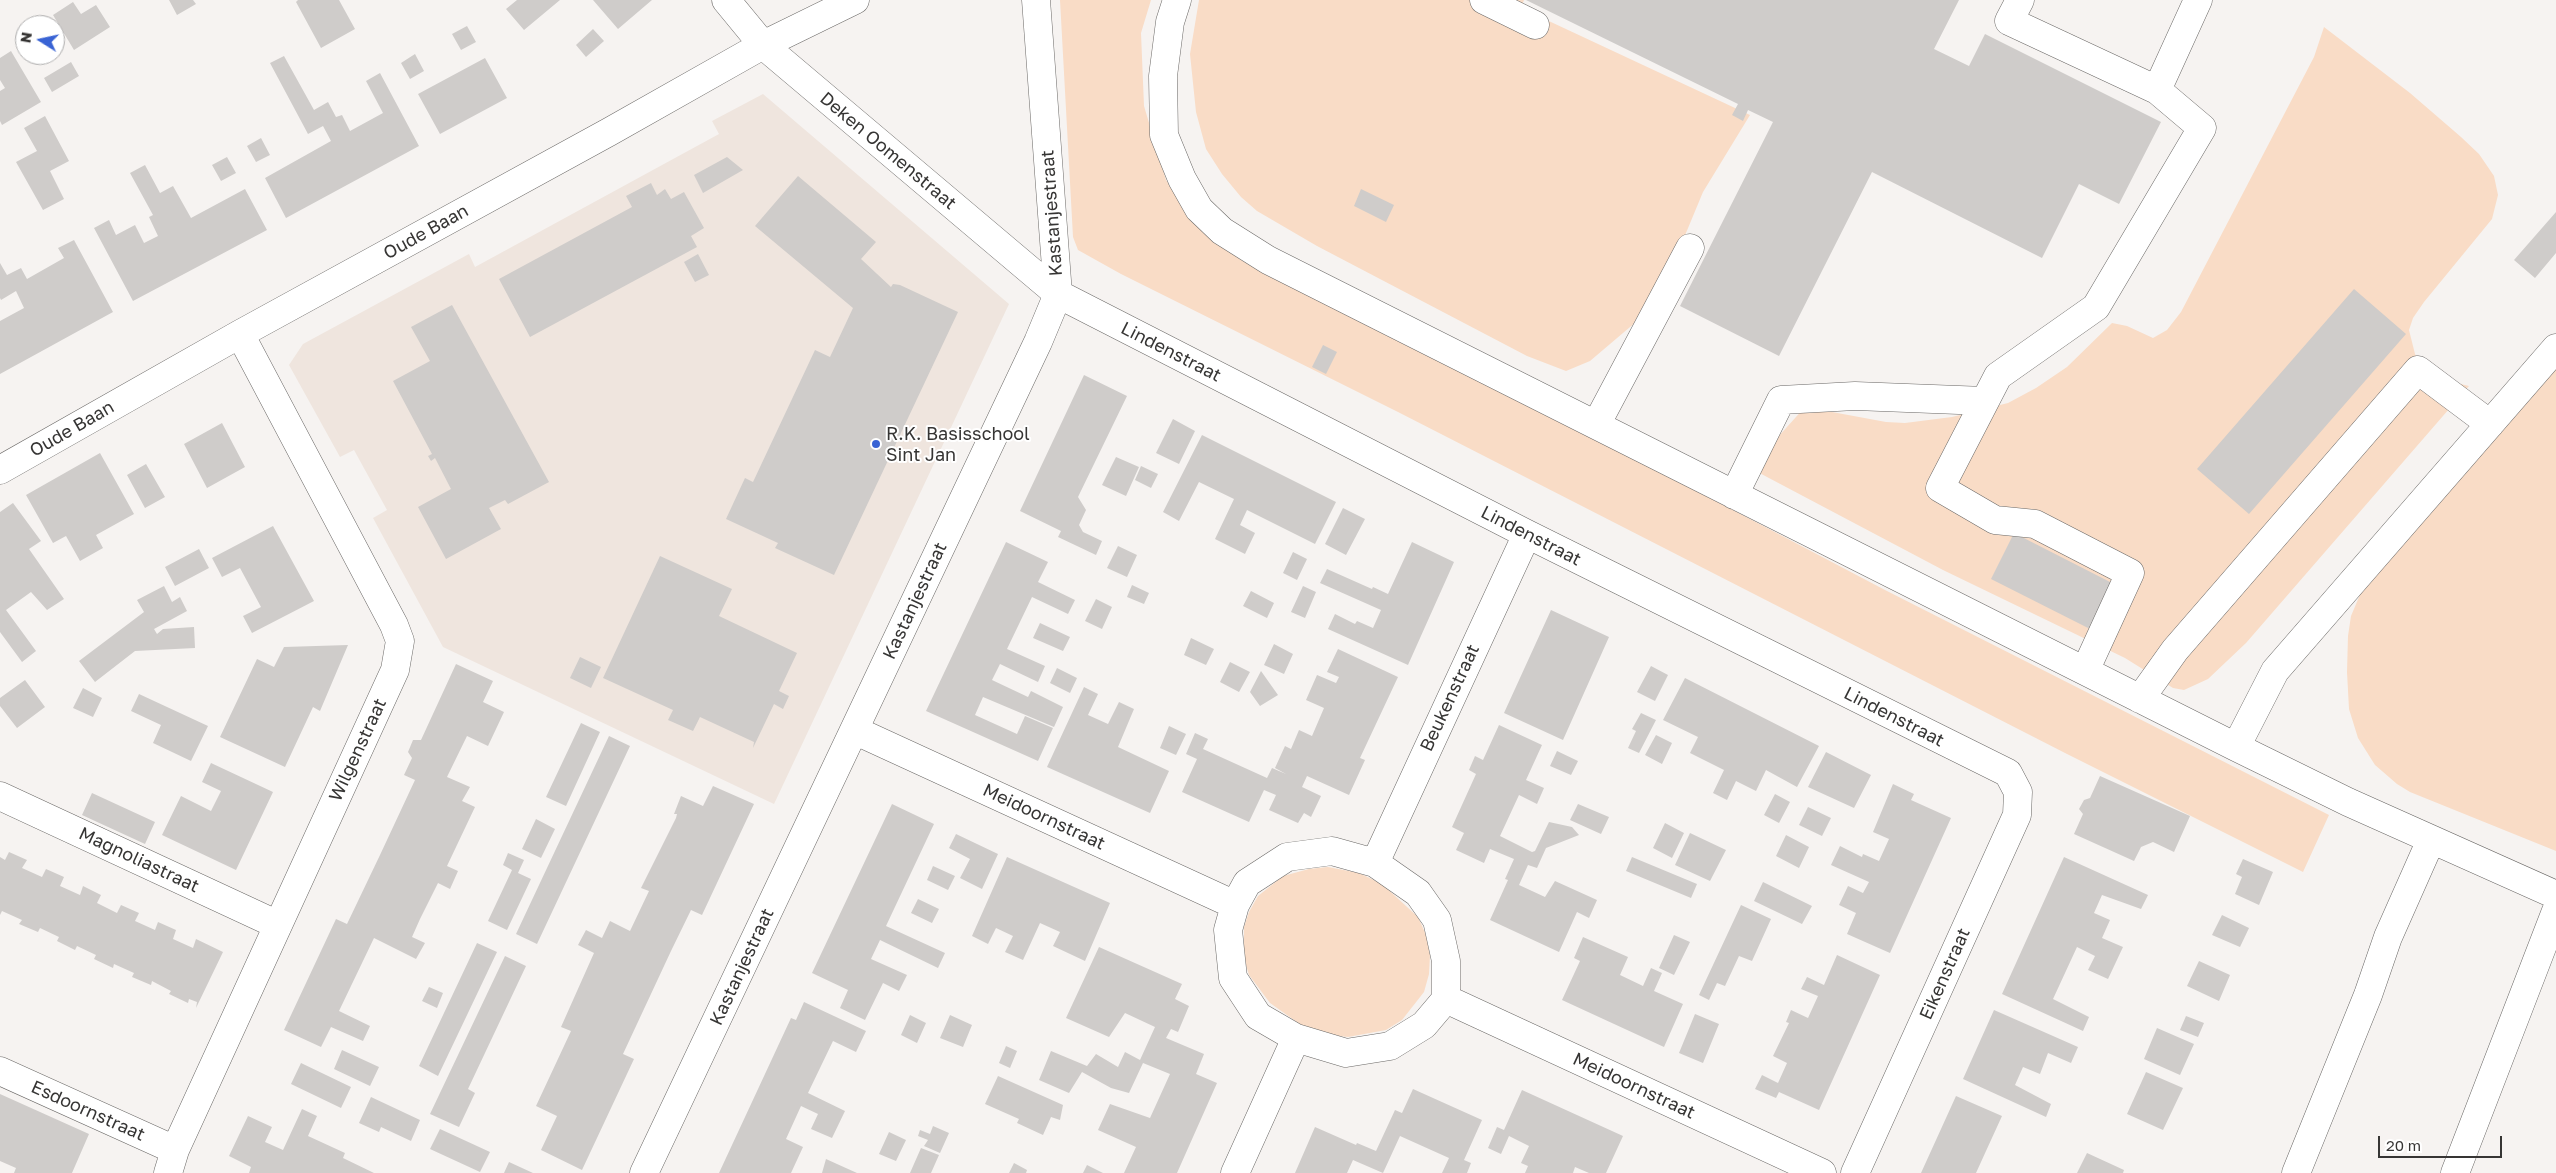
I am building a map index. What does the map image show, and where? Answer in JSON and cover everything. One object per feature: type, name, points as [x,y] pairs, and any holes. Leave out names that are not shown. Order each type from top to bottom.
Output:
[{"type":"street","name":"Deken Oomenstraat","points":[[726,0],[764,45],[1058,294]]},
{"type":"street","name":"Oude Baan","points":[[0,470],[240,334],[764,45],[855,0]]},
{"type":"street","name":"Kastanjestraat","points":[[649,1171],[854,730],[1038,342],[1058,294],[1036,0]]},
{"type":"street","points":[[1177,0],[1170,22],[1163,76],[1164,135],[1182,179],[1199,209],[1222,231],[1268,260],[2236,747],[2431,840],[2556,895]]},
{"type":"street","points":[[1484,0],[1535,25]]},
{"type":"street","points":[[2020,0],[2010,21],[2157,90],[2202,128],[2096,307],[1998,376],[1940,488],[1995,520],[2035,524],[2130,572],[2085,671]]},
{"type":"street","points":[[2157,90],[2198,0]]},
{"type":"street","points":[[1596,425],[1690,248]]},
{"type":"street","name":"Lindenstraat","points":[[1058,294],[1527,534],[2008,773]]},
{"type":"street","name":"Wilgenstraat","points":[[172,1162],[395,670],[400,642],[394,625],[240,334]]},
{"type":"street","points":[[2236,747],[2275,671],[2556,348]]},
{"type":"street","points":[[2140,699],[2175,650],[2418,370],[2490,424]]},
{"type":"street","points":[[1734,495],[1780,400],[1855,396],[1985,401]]},
{"type":"street","name":"Beukenstraat","points":[[1375,863],[1527,534]]},
{"type":"street","name":"Meidoornstraat","points":[[854,730],[1235,905]]},
{"type":"street","name":"Eikenstraat","points":[[1855,1173],[2017,815],[2018,792],[2008,773]]},
{"type":"street","name":"Magnoliastraat","points":[[0,796],[278,925]]},
{"type":"street","points":[[2296,1173],[2368,995],[2388,937],[2431,840]]},
{"type":"street","points":[[1332,851],[1375,863],[1418,893],[1437,920],[1446,961],[1446,1000],[1424,1025],[1390,1046],[1346,1053],[1296,1038],[1258,1016],[1233,978],[1228,930],[1235,905],[1247,883],[1287,857],[1332,851]]},
{"type":"street","points":[[2455,1173],[2556,911]]},
{"type":"street","name":"Meidoornstraat","points":[[1446,1000],[1822,1173]]},
{"type":"street","points":[[1234,1173],[1296,1038]]},
{"type":"street","name":"Esdoornstraat","points":[[0,1071],[172,1162]]},
{"type":"shaded area","points":[[1060,0],[1151,0],[1141,33],[1144,106],[1166,180],[1200,224],[1241,260],[1615,448],[1885,590],[2329,815],[2303,872],[2067,754],[1398,412],[1121,274],[1078,250],[1073,237]]},
{"type":"shaded area","points":[[1199,0],[1524,0],[1521,8],[1750,115],[1703,192],[1681,245],[1643,316],[1590,361],[1566,371],[1527,356],[1317,246],[1257,211],[1241,197],[1222,174],[1206,149],[1196,112],[1190,54]]},
{"type":"shaded area","points":[[2324,27],[2410,93],[2461,137],[2479,154],[2494,176],[2498,195],[2492,219],[2424,302],[2413,318],[2409,330],[2415,354],[2424,375],[2469,386],[2246,643],[2208,679],[2184,690],[2173,688],[2125,658],[1943,570],[1750,468],[1805,407],[1886,422],[1905,423],[1952,417],[2008,403],[2036,388],[2067,367],[2112,323],[2127,326],[2153,338],[2167,330],[2181,312],[2314,57]]},
{"type":"shaded area","points":[[763,94],[1009,304],[774,804],[443,647],[373,518],[387,510],[354,450],[340,457],[289,365],[303,344],[469,254],[475,267],[719,134],[712,121]]},
{"type":"shaded area","points":[[2556,368],[2556,851],[2410,792],[2397,784],[2375,765],[2358,738],[2349,709],[2347,672],[2348,636],[2351,616],[2362,590]]},
{"type":"shaded area","points":[[1328,867],[1359,873],[1382,884],[1418,917],[1427,937],[1430,955],[1429,974],[1424,992],[1402,1020],[1386,1030],[1348,1037],[1331,1035],[1301,1025],[1270,1003],[1249,975],[1244,958],[1244,927],[1249,912],[1258,896],[1283,876],[1309,869]]},
{"type":"building","points":[[169,0],[193,0],[196,4],[177,15]]},
{"type":"building","points":[[298,0],[339,0],[355,29],[321,48],[296,2]]},
{"type":"building","points":[[517,0],[560,0],[524,30],[506,9]]},
{"type":"building","points":[[593,0],[652,0],[618,29]]},
{"type":"building","points":[[1526,0],[1959,0],[1934,49],[1969,66],[1985,34],[2161,122],[2119,204],[2079,184],[2042,258],[1872,172],[1779,356],[1680,306],[1773,122],[1748,110],[1743,121],[1732,115],[1738,104]]},
{"type":"building","points":[[73,2],[81,14],[96,5],[110,27],[74,50],[65,35],[65,15],[53,15]]},
{"type":"building","points":[[467,26],[476,42],[461,50],[452,34]]},
{"type":"building","points":[[593,29],[604,41],[586,57],[576,45]]},
{"type":"building","points":[[11,51],[15,58],[15,65],[19,65],[41,102],[2,125],[0,121],[0,91],[5,88],[0,80],[0,58]]},
{"type":"building","points":[[415,54],[424,71],[410,79],[401,63]]},
{"type":"building","points":[[284,56],[314,110],[328,102],[336,117],[342,115],[350,131],[383,113],[366,81],[380,73],[419,146],[286,218],[265,178],[331,141],[323,126],[308,134],[270,63]]},
{"type":"building","points":[[485,58],[507,98],[440,134],[418,94]]},
{"type":"building","points":[[71,62],[79,76],[52,92],[44,78]]},
{"type":"building","points":[[45,116],[69,161],[50,171],[64,199],[43,210],[16,162],[37,151],[24,128]]},
{"type":"building","points":[[261,138],[270,155],[256,162],[247,146]]},
{"type":"building","points":[[227,157],[236,173],[221,181],[212,165]]},
{"type":"building","points":[[727,157],[743,170],[703,193],[694,175]]},
{"type":"building","points":[[145,165],[160,193],[173,186],[191,218],[245,189],[267,230],[133,301],[94,228],[109,220],[116,235],[135,225],[144,243],[158,236],[149,217],[153,215],[130,173]]},
{"type":"building","points":[[798,176],[876,242],[861,259],[891,287],[893,284],[900,285],[958,312],[834,575],[775,548],[778,543],[726,519],[745,478],[753,482],[815,350],[830,357],[853,308],[755,226]]},
{"type":"building","points":[[651,183],[657,195],[665,189],[671,199],[684,192],[704,228],[691,236],[697,247],[530,337],[499,279],[632,207],[626,196]]},
{"type":"building","points":[[1361,189],[1394,205],[1386,222],[1354,206]]},
{"type":"building","points":[[2556,212],[2556,253],[2535,278],[2514,260]]},
{"type":"building","points":[[74,240],[113,312],[0,374],[0,321],[24,308],[16,291],[1,300],[0,263],[7,275],[21,268],[27,279],[64,258],[58,248]]},
{"type":"building","points":[[698,254],[709,275],[695,282],[684,262]]},
{"type":"building","points":[[2354,289],[2406,334],[2249,514],[2197,469]]},
{"type":"building","points":[[452,305],[549,482],[508,504],[505,500],[489,508],[501,529],[446,559],[418,507],[451,489],[435,458],[431,461],[428,456],[432,454],[393,381],[430,361],[411,327]]},
{"type":"building","points":[[1323,345],[1337,352],[1326,374],[1312,367]]},
{"type":"building","points":[[1084,375],[1127,396],[1078,497],[1086,510],[1079,525],[1083,532],[1102,541],[1096,555],[1058,537],[1061,531],[1020,511]]},
{"type":"building","points":[[1173,419],[1195,431],[1179,464],[1156,453]]},
{"type":"building","points":[[222,423],[245,467],[207,488],[184,444]]},
{"type":"building","points":[[1202,435],[1336,502],[1315,544],[1247,510],[1240,525],[1255,533],[1245,554],[1215,539],[1234,499],[1199,482],[1179,521],[1163,512]]},
{"type":"building","points":[[100,453],[134,514],[96,535],[103,548],[80,561],[66,536],[53,543],[26,495]]},
{"type":"building","points":[[1116,457],[1139,467],[1126,496],[1102,485]]},
{"type":"building","points":[[146,464],[165,497],[145,508],[127,475]]},
{"type":"building","points":[[1141,466],[1158,474],[1151,488],[1135,480]]},
{"type":"building","points":[[13,503],[41,541],[29,549],[64,599],[47,610],[31,592],[6,610],[36,651],[22,662],[0,632],[0,512]]},
{"type":"building","points":[[1343,508],[1365,519],[1346,555],[1325,544]]},
{"type":"building","points":[[273,526],[314,601],[252,633],[243,616],[261,607],[240,568],[222,577],[212,558]]},
{"type":"building","points":[[2014,533],[2114,584],[2092,630],[1991,579]]},
{"type":"building","points":[[1006,542],[1048,562],[1038,582],[1075,600],[1068,614],[1032,597],[1007,649],[1045,666],[1038,682],[1000,664],[992,680],[1028,697],[1031,691],[1063,707],[1054,727],[983,697],[975,715],[1017,734],[1025,716],[1053,728],[1038,761],[926,711]]},
{"type":"building","points":[[1412,542],[1454,562],[1408,665],[1328,629],[1335,614],[1355,624],[1357,621],[1373,628],[1381,610],[1320,583],[1327,569],[1388,594]]},
{"type":"building","points":[[1118,546],[1137,555],[1127,577],[1107,568]]},
{"type":"building","points":[[199,549],[209,568],[175,586],[165,567]]},
{"type":"building","points":[[1293,552],[1307,559],[1297,580],[1283,573]]},
{"type":"building","points":[[660,556],[732,589],[719,616],[797,653],[779,691],[789,696],[783,709],[774,704],[753,748],[754,742],[700,717],[693,731],[668,720],[673,710],[603,678]]},
{"type":"building","points":[[1132,585],[1149,593],[1144,604],[1127,597]]},
{"type":"building","points":[[164,586],[172,602],[180,597],[187,611],[154,629],[157,634],[163,629],[194,627],[195,648],[135,651],[95,682],[79,661],[144,612],[137,600]]},
{"type":"building","points":[[1303,586],[1316,592],[1305,618],[1291,612]]},
{"type":"building","points":[[1251,591],[1274,603],[1267,618],[1243,606]]},
{"type":"building","points":[[1096,599],[1112,607],[1102,629],[1085,621]]},
{"type":"building","points":[[1551,610],[1609,637],[1563,740],[1504,713]]},
{"type":"building","points":[[1040,623],[1070,637],[1063,651],[1033,638]]},
{"type":"building","points":[[1191,638],[1214,649],[1206,665],[1184,655]]},
{"type":"building","points":[[1274,644],[1293,654],[1284,674],[1264,665]]},
{"type":"building","points":[[348,645],[320,711],[313,707],[285,767],[220,737],[257,659],[274,667],[284,647]]},
{"type":"building","points":[[1338,649],[1398,677],[1360,758],[1365,760],[1349,795],[1307,776],[1302,787],[1321,796],[1311,817],[1304,813],[1298,823],[1269,810],[1276,795],[1264,790],[1249,822],[1182,792],[1197,759],[1186,754],[1195,733],[1208,739],[1203,749],[1267,778],[1272,768],[1286,774],[1275,768],[1285,746],[1291,749],[1299,730],[1312,736],[1324,708],[1306,700],[1317,675],[1336,683],[1339,677],[1327,672]]},
{"type":"building","points":[[580,657],[601,667],[591,688],[570,678]]},
{"type":"building","points":[[1230,662],[1250,672],[1239,692],[1220,682]]},
{"type":"building","points":[[456,664],[493,681],[483,702],[504,712],[488,746],[467,736],[447,777],[470,787],[462,801],[475,807],[447,866],[458,871],[450,889],[438,883],[420,919],[412,937],[425,943],[416,959],[374,938],[339,1011],[370,1026],[363,1041],[331,1027],[321,1047],[284,1030],[336,919],[347,924],[380,855],[415,780],[404,775],[412,758],[408,752],[413,740],[421,740]]},
{"type":"building","points":[[1651,666],[1668,675],[1655,701],[1637,692]]},
{"type":"building","points":[[1057,668],[1077,678],[1070,693],[1050,683]]},
{"type":"building","points":[[1261,671],[1278,695],[1260,706],[1250,692]]},
{"type":"building","points":[[1685,678],[1819,746],[1797,787],[1766,770],[1756,791],[1736,781],[1727,800],[1713,793],[1724,770],[1690,753],[1698,737],[1663,720]]},
{"type":"building","points":[[25,680],[45,707],[17,728],[0,706],[0,698]]},
{"type":"building","points":[[1084,687],[1098,694],[1088,715],[1108,724],[1119,702],[1134,709],[1118,747],[1169,771],[1150,813],[1047,767]]},
{"type":"building","points":[[83,688],[102,698],[93,717],[73,708]]},
{"type":"building","points":[[139,694],[208,726],[191,761],[153,743],[161,725],[131,711]]},
{"type":"building","points":[[1641,713],[1656,720],[1639,753],[1628,748],[1636,731],[1632,729]]},
{"type":"building","points":[[581,723],[600,732],[566,806],[546,797]]},
{"type":"building","points":[[1499,725],[1542,745],[1526,780],[1544,788],[1537,804],[1519,795],[1500,836],[1532,852],[1535,851],[1549,822],[1572,827],[1579,835],[1546,848],[1537,868],[1528,865],[1519,885],[1545,897],[1555,881],[1597,900],[1589,918],[1577,912],[1559,952],[1490,920],[1508,880],[1505,879],[1514,859],[1490,849],[1484,863],[1456,850],[1464,833],[1452,827],[1476,774],[1469,770],[1475,756],[1483,760]]},
{"type":"building","points":[[1169,726],[1186,734],[1176,755],[1160,748]]},
{"type":"building","points":[[1656,735],[1672,743],[1662,764],[1645,755]]},
{"type":"building","points":[[609,736],[630,746],[537,944],[516,934]]},
{"type":"building","points":[[1557,751],[1578,761],[1571,775],[1550,766]]},
{"type":"building","points":[[1826,752],[1871,775],[1854,808],[1808,787]]},
{"type":"building","points":[[211,763],[273,792],[236,870],[162,835],[181,796],[211,811],[221,791],[202,782]]},
{"type":"building","points":[[2100,776],[2190,816],[2174,852],[2153,842],[2141,847],[2134,861],[2074,834],[2083,814],[2079,809],[2084,800],[2090,798]]},
{"type":"building","points":[[1893,784],[1914,794],[1911,800],[1951,818],[1890,953],[1847,934],[1856,913],[1839,905],[1848,886],[1863,893],[1869,882],[1831,865],[1840,846],[1862,857],[1863,854],[1879,861],[1889,839],[1873,832]]},
{"type":"building","points":[[713,786],[754,804],[702,915],[691,910],[671,951],[623,1054],[634,1059],[582,1170],[541,1150],[557,1116],[536,1106],[571,1031],[561,1027],[594,953],[578,945],[586,930],[602,938],[610,921],[630,931],[649,891],[641,888],[676,818],[677,814],[674,814],[681,796],[703,806]]},
{"type":"building","points":[[92,793],[155,822],[145,844],[82,815]]},
{"type":"building","points":[[1775,794],[1790,802],[1779,823],[1764,815]]},
{"type":"building","points":[[892,804],[934,824],[886,926],[945,953],[938,968],[880,940],[871,959],[907,975],[899,991],[883,983],[865,1020],[840,1008],[848,990],[812,973]]},
{"type":"building","points":[[1578,804],[1609,817],[1601,834],[1570,820]]},
{"type":"building","points":[[1808,807],[1831,818],[1822,836],[1799,825]]},
{"type":"building","points":[[536,819],[555,829],[541,858],[522,849]]},
{"type":"building","points":[[1665,823],[1684,833],[1672,858],[1653,848]]},
{"type":"building","points":[[1690,833],[1726,850],[1710,881],[1675,865]]},
{"type":"building","points":[[956,834],[998,854],[982,889],[960,878],[970,859],[949,848]]},
{"type":"building","points":[[1786,835],[1809,847],[1799,868],[1776,856]]},
{"type":"building","points":[[9,852],[27,860],[22,868],[42,877],[46,869],[64,877],[60,886],[80,895],[83,886],[101,895],[97,903],[117,913],[121,905],[139,913],[135,921],[155,930],[158,922],[176,930],[173,939],[193,948],[196,939],[223,952],[196,1008],[197,1002],[189,999],[188,1003],[169,994],[171,991],[152,981],[151,985],[132,977],[134,973],[114,964],[113,968],[94,959],[96,955],[77,946],[75,950],[57,941],[59,937],[40,928],[38,932],[19,924],[22,920],[2,911],[0,915],[0,857],[5,860]]},
{"type":"building","points":[[508,853],[524,860],[518,873],[531,879],[507,930],[488,921],[512,870],[503,865]]},
{"type":"building","points":[[1007,857],[1110,903],[1085,961],[1053,946],[1060,932],[1040,923],[1023,960],[1005,952],[1013,936],[996,928],[988,944],[972,936]]},
{"type":"building","points":[[1632,857],[1697,884],[1691,898],[1626,871]]},
{"type":"building","points":[[2064,857],[2148,895],[2141,909],[2102,895],[2094,913],[2110,920],[2102,938],[2123,947],[2108,979],[2088,970],[2095,956],[2077,947],[2053,999],[2089,1017],[2083,1031],[2002,994]]},
{"type":"building","points":[[2243,859],[2273,872],[2259,905],[2235,894],[2242,877],[2236,874]]},
{"type":"building","points":[[933,866],[955,876],[948,890],[927,880]]},
{"type":"building","points":[[1763,882],[1812,906],[1802,924],[1754,901]]},
{"type":"building","points":[[918,899],[939,909],[932,923],[911,913]]},
{"type":"building","points":[[1741,905],[1771,919],[1752,961],[1739,956],[1725,986],[1717,983],[1709,1000],[1699,995]]},
{"type":"building","points":[[2222,915],[2249,928],[2240,947],[2212,935]]},
{"type":"building","points":[[1674,935],[1690,942],[1674,975],[1659,968]]},
{"type":"building","points":[[1583,937],[1628,957],[1620,975],[1643,986],[1651,968],[1662,973],[1654,991],[1683,1004],[1664,1047],[1562,1000],[1580,961],[1574,958]]},
{"type":"building","points":[[477,943],[497,952],[438,1076],[419,1066]]},
{"type":"building","points":[[1099,947],[1182,984],[1175,999],[1189,1006],[1178,1032],[1171,1029],[1166,1038],[1204,1054],[1196,1074],[1217,1083],[1177,1173],[1124,1173],[1136,1147],[1098,1130],[1110,1104],[1150,1118],[1170,1074],[1143,1063],[1129,1093],[1111,1088],[1082,1072],[1069,1093],[1039,1080],[1051,1051],[1087,1066],[1096,1054],[1118,1067],[1125,1052],[1140,1060],[1155,1027],[1125,1013],[1109,1037],[1066,1018]]},
{"type":"building","points":[[1837,955],[1880,975],[1819,1110],[1779,1092],[1776,1098],[1755,1089],[1762,1075],[1778,1083],[1787,1063],[1773,1056],[1789,1023],[1786,1022],[1791,1010],[1808,1018],[1818,996],[1801,989],[1807,977],[1824,985]]},
{"type":"building","points":[[505,956],[526,966],[468,1089],[475,1093],[459,1127],[430,1114]]},
{"type":"building","points":[[2199,961],[2230,975],[2219,1001],[2187,986]]},
{"type":"building","points":[[429,987],[443,993],[437,1008],[422,1001]]},
{"type":"building","points":[[804,1002],[866,1031],[856,1052],[833,1041],[808,1093],[845,1111],[832,1138],[811,1129],[818,1114],[801,1106],[786,1139],[803,1147],[791,1173],[719,1173],[791,1018],[796,1020]]},
{"type":"building","points":[[1994,1010],[2078,1047],[2071,1063],[2048,1053],[2040,1074],[2023,1067],[2015,1085],[2051,1104],[2046,1117],[1963,1079]]},
{"type":"building","points":[[1695,1014],[1719,1024],[1703,1063],[1679,1053]]},
{"type":"building","points":[[910,1015],[926,1023],[917,1043],[901,1035]]},
{"type":"building","points":[[950,1015],[972,1025],[963,1047],[940,1038]]},
{"type":"building","points":[[2186,1016],[2204,1023],[2198,1037],[2180,1030]]},
{"type":"building","points":[[2157,1028],[2194,1044],[2180,1075],[2144,1059]]},
{"type":"building","points":[[1006,1046],[1017,1051],[1010,1068],[999,1063]]},
{"type":"building","points":[[342,1050],[379,1067],[370,1086],[334,1069]]},
{"type":"building","points":[[301,1063],[351,1087],[341,1108],[291,1084]]},
{"type":"building","points":[[2146,1072],[2183,1088],[2163,1130],[2127,1114]]},
{"type":"building","points":[[998,1076],[1063,1105],[1060,1120],[1051,1117],[1043,1135],[1017,1123],[1019,1119],[985,1104]]},
{"type":"building","points":[[1413,1089],[1482,1120],[1464,1160],[1471,1163],[1467,1173],[1442,1173],[1449,1158],[1400,1136],[1383,1173],[1353,1160],[1347,1173],[1295,1173],[1315,1127],[1356,1145],[1357,1143],[1376,1151],[1395,1110],[1402,1113]]},
{"type":"building","points":[[1522,1090],[1623,1136],[1606,1173],[1589,1173],[1575,1167],[1573,1173],[1525,1173],[1528,1166],[1521,1163],[1529,1146],[1509,1136],[1501,1154],[1488,1148],[1497,1127],[1504,1130]]},
{"type":"building","points":[[0,1094],[89,1134],[72,1173],[14,1173],[16,1168],[0,1161]]},
{"type":"building","points":[[1956,1096],[2002,1116],[1976,1173],[1921,1173]]},
{"type":"building","points":[[371,1097],[420,1120],[411,1141],[381,1127],[379,1132],[359,1123]]},
{"type":"building","points":[[302,1109],[317,1116],[308,1136],[345,1153],[343,1158],[374,1173],[249,1173],[251,1167],[229,1156],[248,1116],[272,1127],[265,1142],[283,1150]]},
{"type":"building","points":[[933,1126],[949,1133],[940,1153],[924,1146],[928,1140],[918,1136],[920,1130],[930,1134]]},
{"type":"building","points":[[440,1129],[490,1152],[480,1172],[430,1149]]},
{"type":"building","points":[[889,1132],[906,1140],[896,1161],[879,1154]]},
{"type":"building","points":[[921,1148],[939,1155],[931,1173],[910,1173]]},
{"type":"building","points":[[2087,1153],[2124,1170],[2123,1173],[2077,1173]]},
{"type":"building","points":[[826,1159],[837,1164],[857,1173],[822,1173]]},
{"type":"building","points":[[509,1162],[533,1173],[504,1173]]},
{"type":"building","points":[[1014,1163],[1027,1170],[1026,1173],[1009,1173]]},
{"type":"building","points":[[1087,1165],[1103,1173],[1083,1173]]},
{"type":"place","name":"R.K. Basisschool Sint Jan","points":[[876,444]]}]
